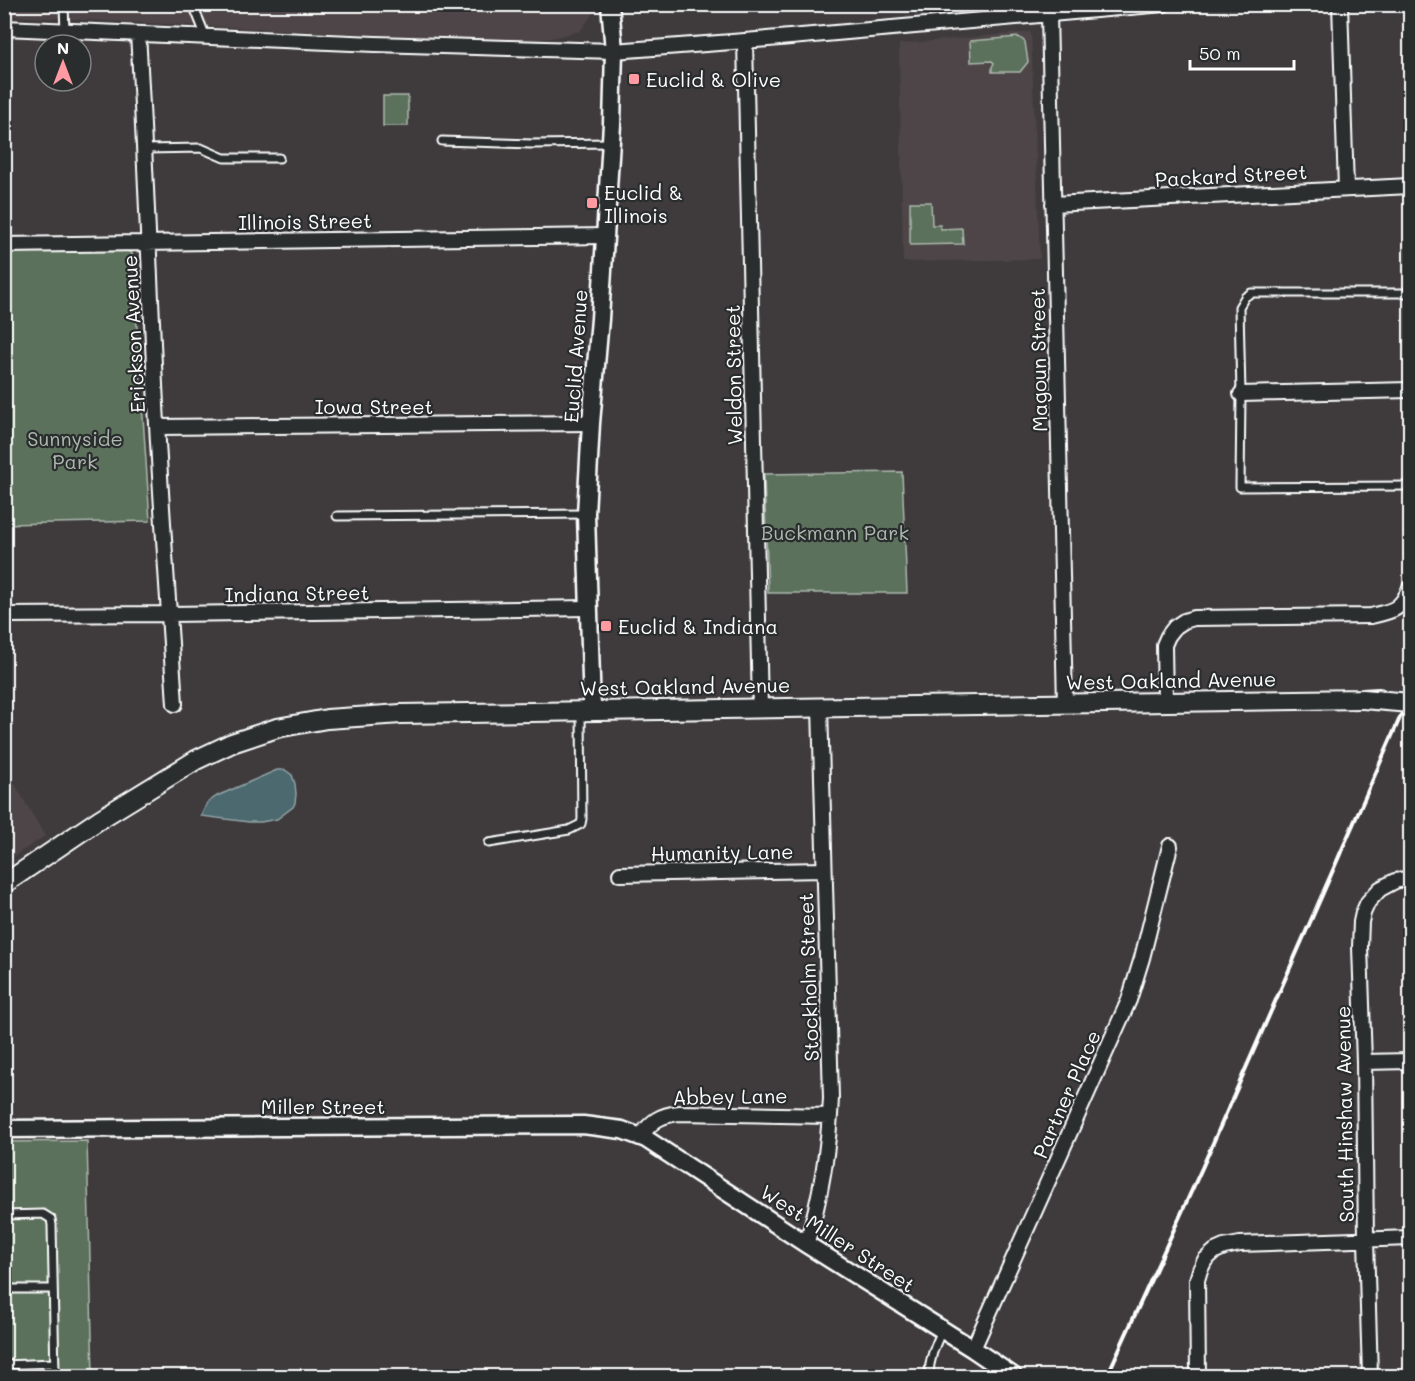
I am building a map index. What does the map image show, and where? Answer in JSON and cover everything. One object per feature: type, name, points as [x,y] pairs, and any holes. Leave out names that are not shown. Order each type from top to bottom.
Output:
[{"type":"main road","name":"West Oakland Avenue","points":[[4,884],[100,819],[196,760],[232,743],[277,728],[327,719],[401,714],[1363,699],[1410,694]]},
{"type":"main road","points":[[1363,699],[1410,703]]},
{"type":"street","name":"Euclid Avenue","points":[[586,711],[590,608],[586,513],[611,143],[614,51],[610,4]]},
{"type":"street","points":[[4,28],[375,44],[614,51],[1049,14],[1106,7],[1164,4]]},
{"type":"street","points":[[1340,4],[1346,189]]},
{"type":"street","name":"Magoun Street","points":[[1049,14],[1065,704]]},
{"type":"street","name":"Erickson Avenue","points":[[138,34],[157,427],[175,704]]},
{"type":"street","name":"Weldon Street","points":[[745,41],[760,708]]},
{"type":"street","name":"Packard Street","points":[[1053,204],[1410,186]]},
{"type":"street","name":"Illinois Street","points":[[4,245],[606,236]]},
{"type":"street","points":[[1241,394],[1410,390]]},
{"type":"street","name":"Iowa Street","points":[[157,427],[591,423]]},
{"type":"street","points":[[1165,703],[1164,645],[1167,636],[1184,621],[1194,618],[1371,616],[1394,610],[1402,603],[1410,588]]},
{"type":"street","name":"Indiana Street","points":[[4,615],[590,608]]},
{"type":"street","name":"Stockholm Street","points":[[806,1244],[813,1224],[828,1143],[831,1098],[820,706]]},
{"type":"street","name":"Partner Place","points":[[973,1350],[1129,1000],[1170,846]]},
{"type":"street","name":"Humanity Lane","points":[[620,874],[824,870]]},
{"type":"street","name":"South Hinshaw Avenue","points":[[1370,1377],[1360,948],[1363,914],[1368,902],[1380,890],[1395,882],[1410,878]]},
{"type":"street","points":[[1364,1062],[1410,1061]]},
{"type":"street","name":"Abbey Lane","points":[[640,1137],[650,1123],[667,1114],[830,1116]]},
{"type":"street","name":"Miller Street","points":[[4,1129],[583,1125],[622,1130],[640,1137]]},
{"type":"street","name":"West Miller Street","points":[[640,1137],[1012,1377]]},
{"type":"street","points":[[1198,1377],[1197,1280],[1205,1260],[1215,1251],[1240,1244],[1410,1238]]},
{"type":"lane","points":[[65,4],[65,31]]},
{"type":"lane","points":[[192,4],[206,37]]},
{"type":"lane","points":[[442,141],[532,144],[611,143]]},
{"type":"lane","points":[[145,149],[201,148],[224,158],[279,158]]},
{"type":"lane","points":[[1410,292],[1251,293],[1245,297],[1239,307],[1240,487],[1410,486]]},
{"type":"lane","points":[[337,516],[586,513]]},
{"type":"lane","points":[[489,843],[569,830],[580,824],[586,711]]},
{"type":"lane","points":[[4,1215],[43,1214],[51,1219],[55,1377]]},
{"type":"lane","points":[[4,1289],[53,1289]]},
{"type":"lane","points":[[929,1377],[932,1352],[942,1330]]},
{"type":"lane","points":[[4,1365],[55,1363]]},
{"type":"shaded area","points":[[4,5],[595,5],[593,14],[580,31],[524,42],[5,16]]},
{"type":"shaded area","points":[[1031,32],[1040,259],[903,262],[899,44]]},
{"type":"shaded area","points":[[5,767],[45,836],[4,862]]},
{"type":"green space","points":[[1019,37],[1025,42],[1028,62],[1020,72],[992,72],[994,63],[992,61],[971,62],[970,41]]},
{"type":"green space","points":[[383,96],[408,96],[408,126],[383,126]]},
{"type":"green space","points":[[910,202],[931,202],[932,225],[940,225],[941,229],[962,228],[963,244],[910,245]]},
{"type":"green space","name":"Sunnyside Park","points":[[124,250],[132,253],[150,521],[5,524],[5,252]]},
{"type":"green space","name":"Buckmann Park","points":[[902,472],[907,593],[768,593],[764,474]]},
{"type":"green space","points":[[87,1141],[93,1376],[5,1376],[4,1142]]},
{"type":"water","points":[[277,770],[285,770],[292,775],[296,794],[293,807],[277,819],[249,822],[201,816],[207,803],[217,796]]},
{"type":"railway","points":[[1107,1376],[1202,1168],[1410,695]]},
{"type":"place","name":"Euclid & Olive","points":[[634,79]]},
{"type":"place","name":"Euclid & Illinois","points":[[592,203]]},
{"type":"place","name":"Euclid & Indiana","points":[[606,626]]}]
